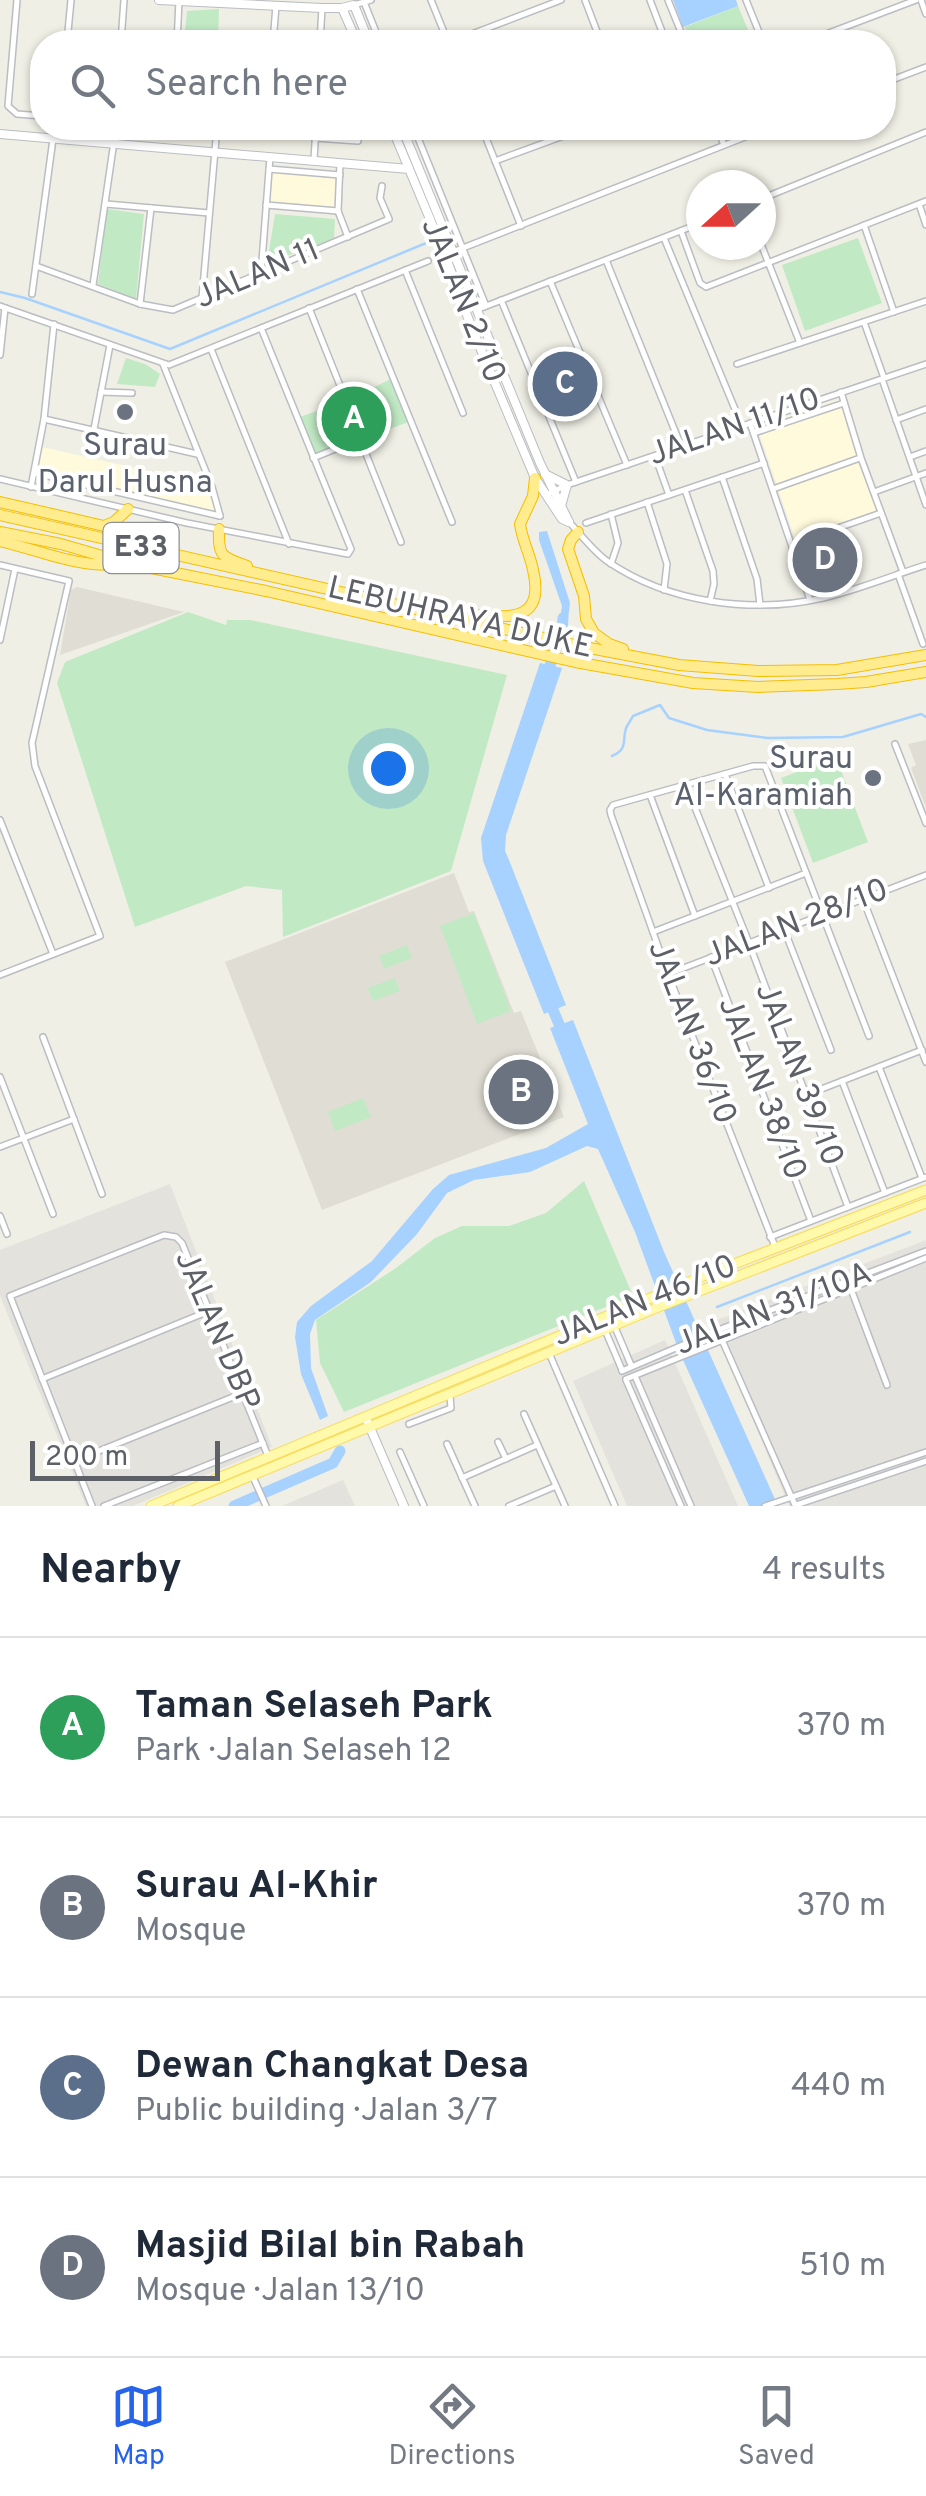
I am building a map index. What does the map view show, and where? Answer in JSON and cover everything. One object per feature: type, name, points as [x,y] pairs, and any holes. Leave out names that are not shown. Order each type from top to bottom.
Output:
[{"type":"highway","points":[[430,612],[510,616],[528,610],[535,579],[520,524],[540,476]]},
{"type":"highway","points":[[530,505],[549,493]]},
{"type":"highway","points":[[0,502],[104,526],[128,508]]},
{"type":"highway","name":"LEBUHRAYA DUKE","points":[[0,516],[541,638],[696,667],[806,671],[851,668],[925,650]]},
{"type":"highway","points":[[582,527],[568,544],[568,553],[584,596],[586,619],[594,634],[609,644],[663,661]]},
{"type":"highway","points":[[219,529],[218,547],[226,559],[292,581]]},
{"type":"highway","name":"LEBUHRAYA DUKE","points":[[0,532],[575,662],[693,683],[758,687],[866,682],[926,672]]},
{"type":"highway","points":[[0,541],[97,565],[126,563]]},
{"type":"main road","name":"JALAN 46/10","points":[[660,1301],[689,1282],[926,1190]]},
{"type":"main road","name":"JALAN 46/10","points":[[367,1421],[660,1301],[694,1293],[926,1204]]},
{"type":"main road","name":"JALAN 46/10","points":[[367,1421],[548,1353],[607,1323]]},
{"type":"main road","points":[[151,1506],[367,1421]]},
{"type":"main road","points":[[178,1506],[252,1474],[270,1461]]},
{"type":"street","points":[[17,0],[8,106],[12,112],[30,115]]},
{"type":"street","points":[[68,30],[72,0]]},
{"type":"street","points":[[122,30],[124,0]]},
{"type":"street","points":[[158,0],[322,8],[342,8],[368,1],[376,30]]},
{"type":"street","points":[[431,0],[445,30]]},
{"type":"street","points":[[482,30],[561,0]]},
{"type":"street","points":[[585,0],[596,30]]},
{"type":"street","points":[[650,0],[661,30]]},
{"type":"street","points":[[668,0],[680,30]]},
{"type":"street","points":[[746,0],[758,30]]},
{"type":"street","points":[[838,30],[918,0],[926,14]]},
{"type":"street","points":[[174,1],[176,30]]},
{"type":"street","points":[[354,5],[363,30]]},
{"type":"street","points":[[274,30],[276,6]]},
{"type":"street","points":[[321,30],[322,8]]},
{"type":"street","points":[[342,8],[352,30]]},
{"type":"street","points":[[896,78],[926,67]]},
{"type":"street","points":[[776,193],[926,132]]},
{"type":"street","points":[[0,134],[30,137]]},
{"type":"street","points":[[32,294],[53,140]]},
{"type":"street","points":[[74,140],[413,168]]},
{"type":"street","points":[[202,298],[216,140]]},
{"type":"street","points":[[314,161],[315,140]]},
{"type":"street","name":"JALAN 2/10","points":[[398,140],[476,310],[540,476]]},
{"type":"street","name":"JALAN 2/10","points":[[408,140],[413,168]]},
{"type":"street","points":[[412,140],[486,306]]},
{"type":"street","points":[[487,140],[521,226]]},
{"type":"street","points":[[495,162],[554,140]]},
{"type":"street","points":[[722,140],[724,144]]},
{"type":"street","points":[[448,254],[735,140]]},
{"type":"street","points":[[93,286],[115,142]]},
{"type":"street","points":[[261,274],[270,158]]},
{"type":"street","points":[[340,163],[338,211],[348,237]]},
{"type":"street","points":[[269,169],[340,175]]},
{"type":"street","name":"JALAN 11","points":[[36,266],[169,311],[389,219],[380,198],[382,186]]},
{"type":"street","points":[[680,231],[700,283],[706,287],[922,202],[926,225]]},
{"type":"street","points":[[106,204],[209,213]]},
{"type":"street","points":[[266,205],[338,211]]},
{"type":"street","points":[[140,304],[151,208]]},
{"type":"street","points":[[864,225],[894,312]]},
{"type":"street","points":[[476,310],[686,229]]},
{"type":"street","points":[[666,237],[742,426]]},
{"type":"street","name":"JALAN 2/10","points":[[448,254],[470,326],[562,519],[582,527],[611,564],[664,590],[710,601],[760,605],[849,591],[926,566]]},
{"type":"street","points":[[606,260],[681,446]]},
{"type":"street","points":[[0,355],[2,306],[163,364],[174,364],[428,262]]},
{"type":"street","points":[[768,262],[800,343]]},
{"type":"street","points":[[405,270],[464,413]]},
{"type":"street","points":[[550,282],[627,464]]},
{"type":"street","points":[[357,289],[452,522]]},
{"type":"street","points":[[501,300],[571,483],[562,506]]},
{"type":"street","points":[[737,364],[926,301]]},
{"type":"street","points":[[309,308],[345,398]]},
{"type":"street","points":[[864,322],[926,506]]},
{"type":"street","points":[[31,487],[44,419],[54,324]]},
{"type":"street","points":[[0,479],[348,554],[351,550],[261,328]]},
{"type":"street","points":[[94,429],[110,346]]},
{"type":"street","points":[[211,349],[289,544]]},
{"type":"street","points":[[163,364],[220,516],[219,529]]},
{"type":"street","name":"JALAN 11/10","points":[[549,493],[926,364]]},
{"type":"street","points":[[101,392],[132,393]]},
{"type":"street","points":[[841,392],[925,650]]},
{"type":"street","points":[[754,433],[844,403]]},
{"type":"street","points":[[896,420],[926,409]]},
{"type":"street","points":[[44,419],[198,454]]},
{"type":"street","points":[[750,423],[810,600]]},
{"type":"street","points":[[312,458],[360,439],[401,542]]},
{"type":"street","points":[[909,457],[926,452]]},
{"type":"street","points":[[655,456],[669,495]]},
{"type":"street","points":[[774,490],[861,458]]},
{"type":"street","points":[[582,527],[764,463]]},
{"type":"street","points":[[35,473],[220,516]]},
{"type":"street","points":[[874,492],[926,473]]},
{"type":"street","points":[[540,476],[571,483]]},
{"type":"street","points":[[722,478],[757,579],[760,605]]},
{"type":"street","points":[[685,490],[713,571],[710,601]]},
{"type":"street","name":"JALAN 2/10","points":[[549,493],[562,506],[569,522]]},
{"type":"street","points":[[647,502],[667,564],[664,590]]},
{"type":"street","points":[[792,544],[881,513]]},
{"type":"street","points":[[611,514],[618,543],[611,564]]},
{"type":"street","points":[[0,565],[69,581],[32,743],[34,766],[100,936],[0,974]]},
{"type":"street","points":[[0,638],[16,568]]},
{"type":"street","points":[[0,578],[12,580]]},
{"type":"street","points":[[896,744],[926,823]]},
{"type":"street","points":[[695,916],[650,795],[765,766],[868,1036]]},
{"type":"street","points":[[725,773],[768,888]]},
{"type":"street","name":"JALAN 39/10","points":[[686,785],[848,1207]]},
{"type":"street","name":"JALAN 36/10","points":[[650,795],[613,805],[611,815],[668,974],[780,1260]]},
{"type":"street","points":[[0,820],[53,954]]},
{"type":"street","points":[[653,932],[806,873]]},
{"type":"street","name":"JALAN 28/10","points":[[668,974],[926,874]]},
{"type":"street","points":[[863,899],[926,1062]]},
{"type":"street","points":[[784,930],[831,1050]]},
{"type":"street","name":"JALAN 38/10","points":[[712,957],[811,1221]]},
{"type":"street","points":[[42,1037],[102,1194]]},
{"type":"street","points":[[918,1040],[926,1038]]},
{"type":"street","points":[[806,1095],[922,1050]]},
{"type":"street","points":[[879,1067],[924,1177]]},
{"type":"street","points":[[0,1077],[52,1214]]},
{"type":"street","points":[[842,1081],[885,1192]]},
{"type":"street","points":[[0,1148],[74,1119]]},
{"type":"street","name":"JALAN 46/10","points":[[770,1237],[924,1177]]},
{"type":"street","points":[[0,1216],[7,1234]]},
{"type":"street","name":"JALAN DBP","points":[[92,1506],[10,1296],[170,1235],[182,1243],[270,1461]]},
{"type":"street","name":"JALAN 31/10A","points":[[626,1379],[926,1255]]},
{"type":"street","points":[[850,1285],[886,1384]]},
{"type":"street","name":"JALAN 31/10A","points":[[622,1370],[713,1332],[850,1285]]},
{"type":"street","points":[[42,1378],[209,1311]]},
{"type":"street","points":[[607,1323],[631,1366],[691,1506]]},
{"type":"street","points":[[607,1323],[622,1370],[680,1506]]},
{"type":"street","name":"JALAN 31/10A","points":[[719,1340],[793,1506]]},
{"type":"street","points":[[548,1353],[616,1506]]},
{"type":"street","points":[[74,1461],[242,1393]]},
{"type":"street","points":[[409,1424],[451,1408],[449,1393]]},
{"type":"street","points":[[524,1414],[565,1506]]},
{"type":"street","points":[[367,1421],[404,1506]]},
{"type":"street","points":[[498,1442],[506,1458]]},
{"type":"street","points":[[104,1506],[263,1443]]},
{"type":"street","points":[[447,1444],[475,1506]]},
{"type":"street","points":[[462,1478],[538,1445]]},
{"type":"street","points":[[400,1452],[424,1506]]},
{"type":"street","points":[[765,1506],[926,1452]]},
{"type":"street","points":[[793,1506],[926,1461]]},
{"type":"street","points":[[252,1474],[266,1504]]},
{"type":"street","points":[[509,1506],[556,1486]]},
{"type":"shaded area","points":[[271,172],[336,177],[334,208],[269,203]]},
{"type":"shaded area","points":[[840,399],[878,510],[795,538],[757,427]]},
{"type":"shaded area","points":[[42,447],[206,484],[215,511],[38,471]]},
{"type":"shaded area","points":[[77,587],[184,612],[60,655],[71,590]]},
{"type":"shaded area","points":[[926,740],[926,808],[911,768],[916,765],[908,744]]},
{"type":"shaded area","points":[[454,873],[469,912],[474,911],[514,1013],[521,1011],[564,1117],[322,1210],[225,962]]},
{"type":"shaded area","points":[[170,1184],[272,1447],[133,1506],[86,1506],[0,1296],[0,1250]]},
{"type":"shaded area","points":[[926,1240],[926,1506],[789,1506],[712,1322]]},
{"type":"shaded area","points":[[665,1340],[738,1506],[627,1506],[573,1381]]},
{"type":"shaded area","points":[[343,1480],[355,1506],[282,1506]]},
{"type":"green space","points":[[738,6],[748,30],[686,30],[685,27]]},
{"type":"green space","points":[[219,9],[218,30],[185,30],[187,11]]},
{"type":"green space","points":[[107,209],[144,214],[136,299],[98,284]]},
{"type":"green space","points":[[275,214],[335,219],[334,239],[267,263]]},
{"type":"green space","points":[[858,238],[882,303],[805,331],[782,265]]},
{"type":"green space","points":[[126,358],[160,374],[155,387],[117,384]]},
{"type":"green space","points":[[393,378],[411,421],[312,458],[297,418]]},
{"type":"green space","points":[[188,612],[226,625],[227,620],[250,620],[507,675],[451,871],[283,937],[282,890],[246,886],[135,927],[57,683],[65,662]]},
{"type":"green space","points":[[836,757],[868,842],[813,863],[781,778]]},
{"type":"green space","points":[[474,913],[511,1011],[477,1024],[440,926]]},
{"type":"green space","points":[[407,945],[412,958],[384,969],[379,956]]},
{"type":"green space","points":[[395,978],[400,991],[373,1001],[368,988]]},
{"type":"green space","points":[[363,1098],[371,1117],[335,1131],[328,1112]]},
{"type":"green space","points":[[584,1181],[633,1296],[344,1412],[320,1363],[316,1320],[435,1238],[462,1226],[509,1226],[546,1213]]},
{"type":"water","points":[[673,0],[736,0],[738,6],[683,27]]},
{"type":"water","points":[[547,531],[570,603],[566,635],[558,632],[562,606],[539,540],[539,532]]},
{"type":"water","points":[[540,663],[562,668],[506,835],[505,851],[566,1005],[544,1014],[483,861],[481,838]]},
{"type":"water","points":[[573,1020],[664,1252],[778,1506],[749,1506],[679,1351],[635,1232],[598,1149],[587,1146],[530,1172],[474,1180],[447,1193],[417,1234],[371,1282],[315,1320],[310,1334],[311,1368],[328,1416],[320,1420],[301,1374],[295,1337],[297,1322],[311,1306],[372,1261],[449,1175],[546,1148],[588,1124],[550,1028]]},
{"type":"waterway","points":[[0,292],[170,349],[431,241]]},
{"type":"waterway","points":[[546,677],[563,618]]},
{"type":"waterway","points":[[612,756],[622,748],[633,716],[660,705],[669,718],[707,730],[767,738],[843,737],[921,714],[926,717]]},
{"type":"waterway","points":[[548,998],[564,1036]]},
{"type":"waterway","points":[[717,1307],[910,1232]]},
{"type":"waterway","points":[[234,1506],[333,1463],[340,1451]]},
{"type":"place","name":"Dewan Changkat Desa","points":[[565,384]]},
{"type":"place","name":"Surau Darul Husna","points":[[125,412]]},
{"type":"place","name":"Taman Selaseh Park","points":[[354,419]]},
{"type":"place","name":"Masjid Bilal bin Rabah","points":[[825,560]]},
{"type":"place","name":"Surau Al-Karamiah","points":[[873,778]]},
{"type":"place","name":"Surau Al-Khir","points":[[521,1092]]}]
